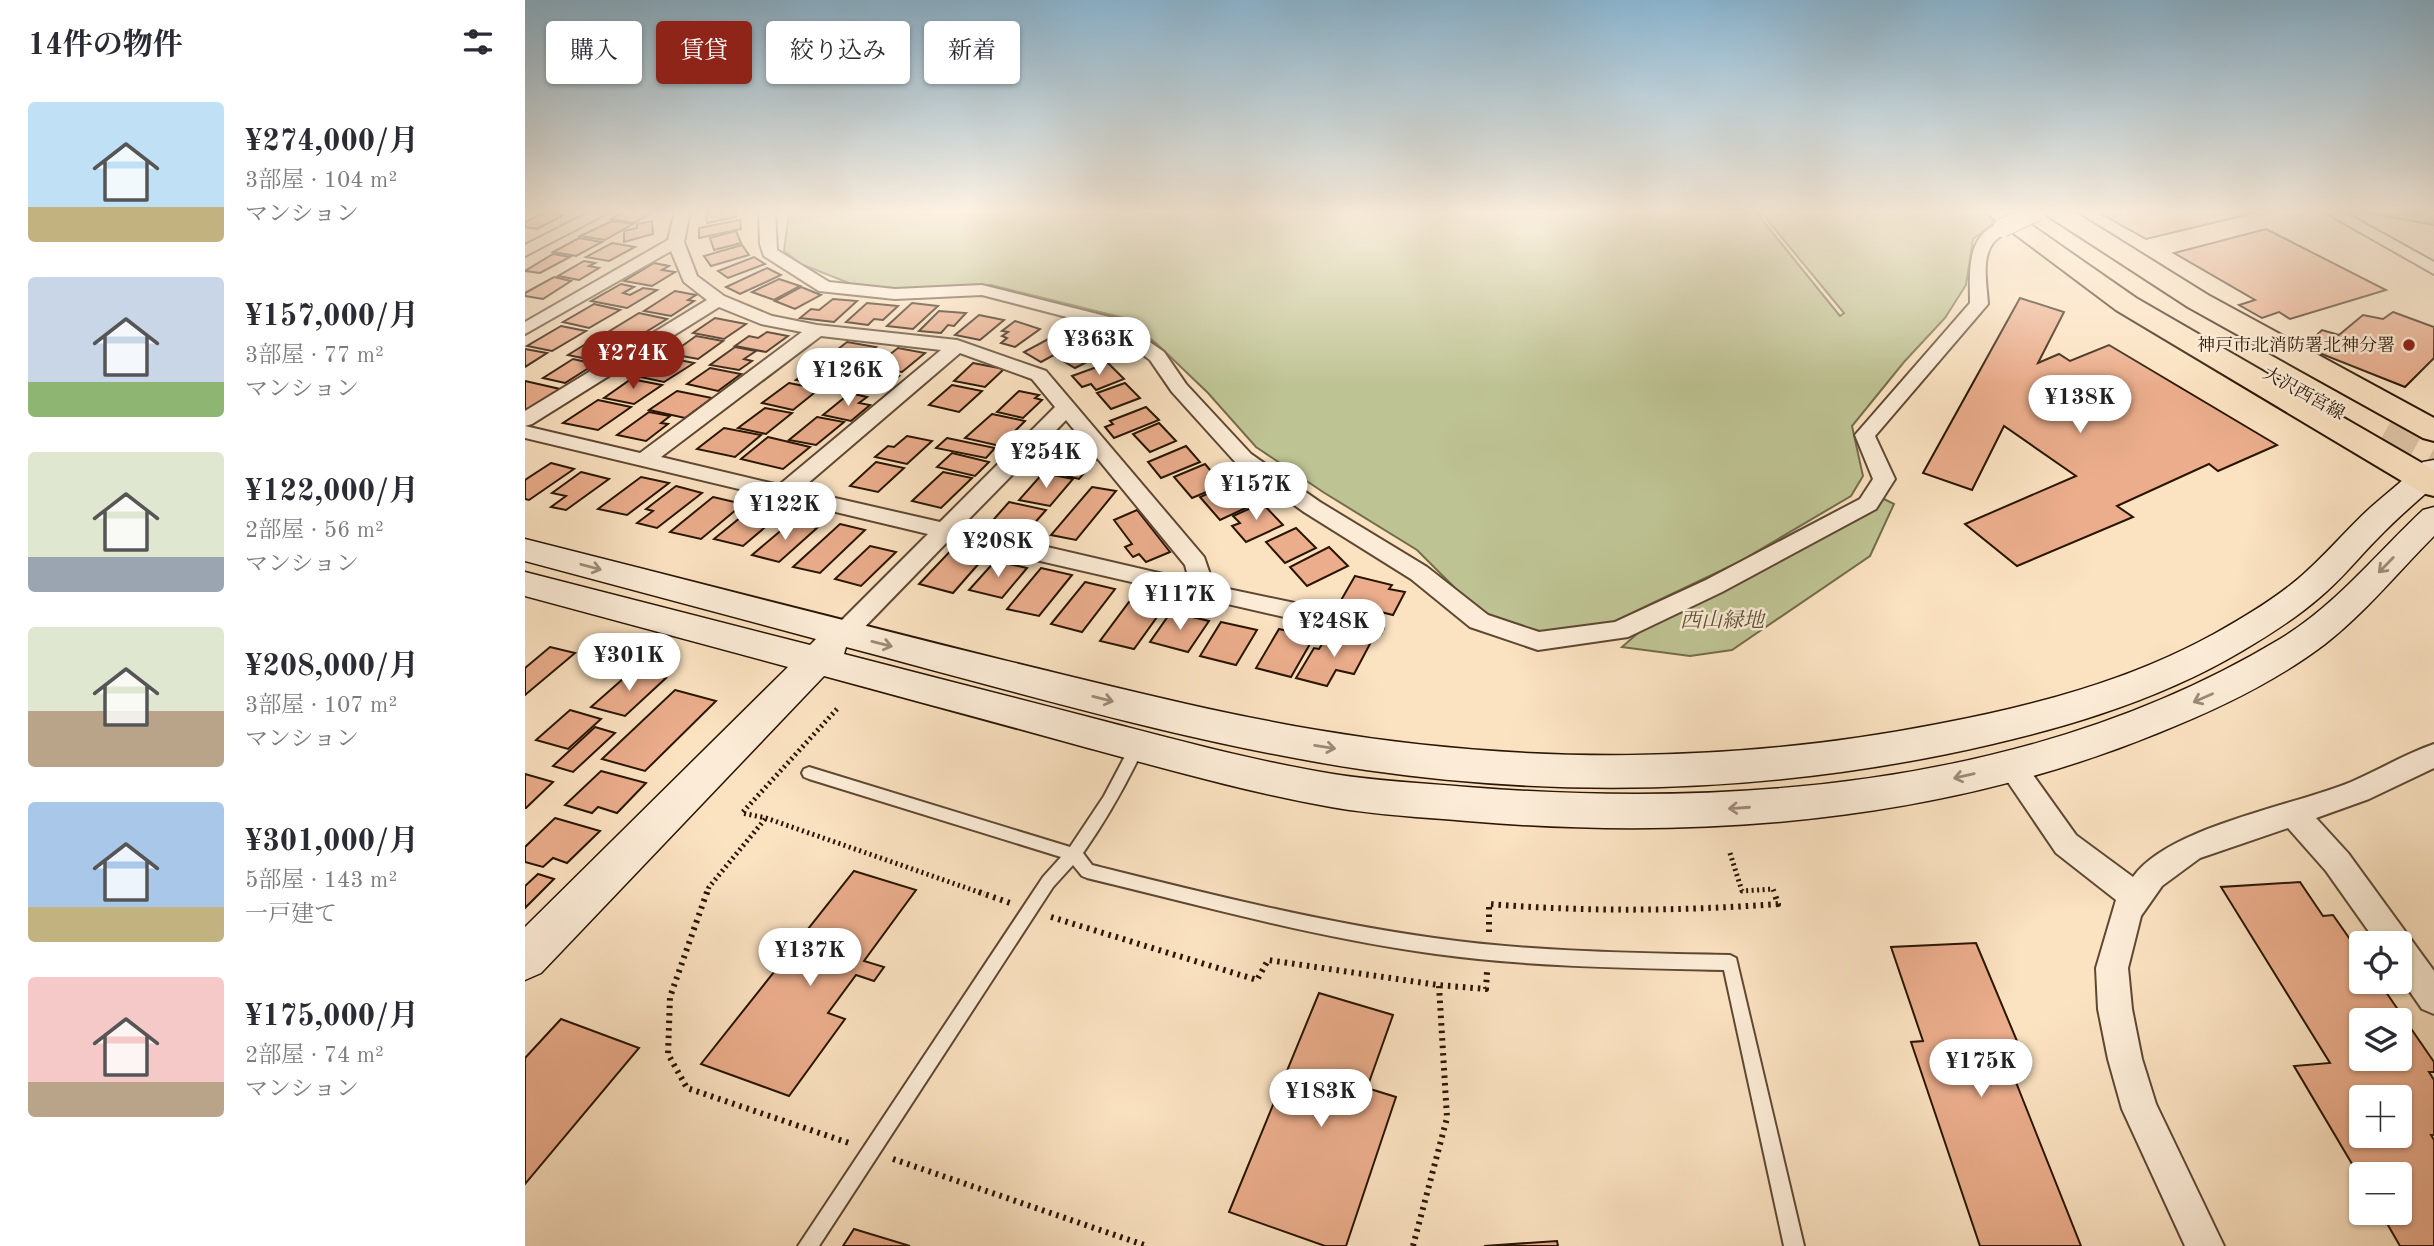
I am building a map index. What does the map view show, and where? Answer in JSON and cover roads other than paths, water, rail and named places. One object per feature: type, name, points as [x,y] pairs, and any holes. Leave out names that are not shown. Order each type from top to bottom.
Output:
[{"type":"main road","points":[[2078,269],[2126,304],[2431,478]]},
{"type":"main road","name":"大沢西宮線","points":[[2093,269],[2181,322],[2388,432],[2208,324],[2126,269]]},
{"type":"main road","points":[[2148,269],[2198,301],[2434,431]]},
{"type":"street","points":[[525,329],[629,269]]},
{"type":"street","points":[[687,269],[690,278],[718,300],[767,320],[817,330],[957,346],[1039,375],[1196,563],[1204,592]]},
{"type":"street","points":[[795,269],[825,288],[895,294],[991,291],[1111,323],[1157,356],[1179,388],[1244,459],[1312,507],[1419,573],[1479,621],[1538,641],[1619,631],[1714,586],[1868,504],[1884,479],[1865,435],[1979,304],[1979,269]]},
{"type":"street","points":[[525,421],[718,300]]},
{"type":"street","points":[[644,460],[817,330]]},
{"type":"street","points":[[783,493],[957,346]]},
{"type":"street","points":[[525,958],[1066,408]]},
{"type":"street","points":[[525,432],[1204,592],[1371,628]]},
{"type":"street","points":[[525,584],[1266,738],[1412,760],[1569,772],[1701,771],[1826,760],[1927,743],[2047,716],[2187,664],[2258,625],[2316,582],[2377,520],[2431,478]]},
{"type":"street","points":[[525,550],[1139,745],[1243,772],[1333,790],[1461,805],[1560,811],[1698,811],[1784,804],[1928,784],[2011,766],[2084,745],[2154,720],[2215,692],[2298,646],[2348,605],[2434,517]]},
{"type":"street","points":[[2205,1246],[2140,1109],[2125,1059],[2117,1021],[2112,968],[2127,911],[2151,876],[2190,849],[2359,791],[2434,755]]},
{"type":"street","points":[[2011,766],[2066,844],[2098,871],[2135,896]]},
{"type":"street","points":[[2295,815],[2337,862],[2386,931]]},
{"type":"street","points":[[2412,967],[2434,998]]},
{"type":"lane","points":[[808,1246],[1048,882],[1075,855],[1119,786],[1139,745]]},
{"type":"lane","points":[[809,773],[1075,855],[1087,871],[1297,922],[1434,946],[1521,956],[1730,963],[1794,1246]]},
{"type":"tunnel","points":[[2382,437],[2434,466]]},
{"type":"place","name":"神戸市北消防署北神分署","points":[[2409,345]]},
{"type":"park label","name":"西山緑地","points":[[1722,620]]}]
